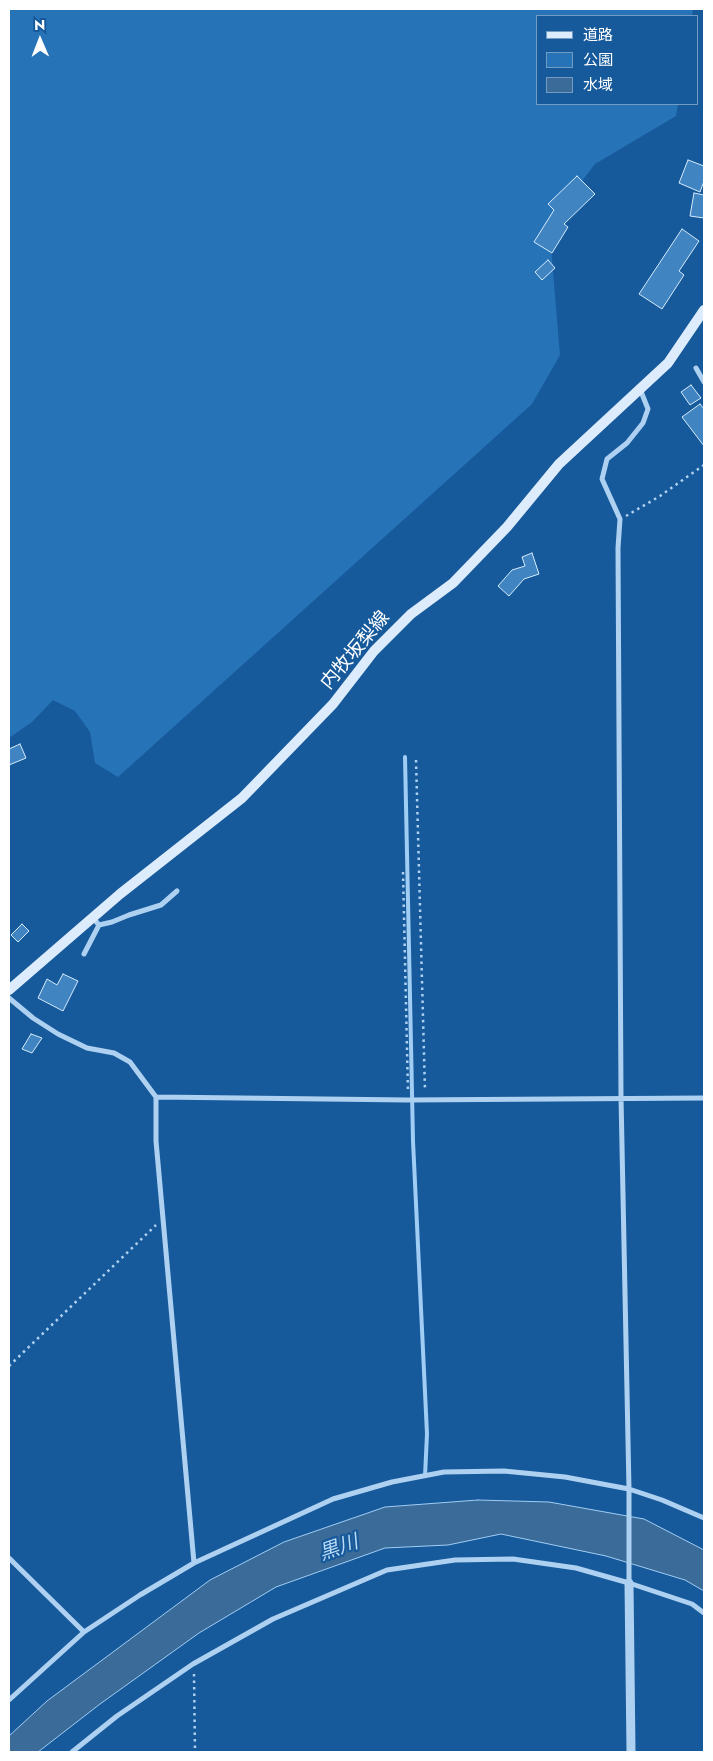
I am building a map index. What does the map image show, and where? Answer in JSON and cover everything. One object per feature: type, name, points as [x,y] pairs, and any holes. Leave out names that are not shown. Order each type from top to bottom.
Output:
[{"type":"main road","name":"内牧坂梨線","points":[[9,990],[96,922],[242,798],[333,704],[374,651],[411,614],[452,583],[507,527],[559,464],[668,363],[704,310]]},
{"type":"street","points":[[696,368],[704,382]]},
{"type":"street","points":[[631,1752],[629,1489],[621,1097],[618,548],[620,519],[602,479],[608,459],[628,443],[643,424],[648,409],[640,389]]},
{"type":"street","points":[[84,954],[96,922],[160,905],[177,891]]},
{"type":"street","points":[[9,998],[33,1018],[58,1034],[87,1048],[114,1054],[130,1062],[156,1097],[156,1141],[162,1218],[194,1564]]},
{"type":"street","points":[[156,1097],[408,1100],[621,1097],[704,1098]]},
{"type":"street","points":[[9,1700],[84,1632],[140,1594],[194,1564],[333,1499],[392,1482],[444,1472],[504,1470],[565,1477],[629,1489],[662,1500],[704,1518]]},
{"type":"street","points":[[9,1558],[84,1632]]},
{"type":"street","points":[[72,1752],[117,1716],[193,1664],[272,1619],[387,1570],[455,1560],[513,1559],[576,1568],[630,1583],[692,1604],[704,1613]]},
{"type":"path","points":[[620,519],[660,496],[704,465]]},
{"type":"path","points":[[416,760],[425,1099]]},
{"type":"path","points":[[403,872],[408,1100]]},
{"type":"path","points":[[9,1366],[162,1218]]},
{"type":"path","points":[[193,1664],[195,1752]]},
{"type":"green space","points":[[9,9],[693,9],[692,15],[536,15],[536,105],[678,105],[676,116],[595,164],[549,224],[560,355],[532,404],[118,777],[95,763],[90,732],[75,711],[53,700],[32,722],[9,738]]},
{"type":"water","name":"黒川","points":[[478,1500],[549,1502],[644,1519],[704,1550],[704,1591],[685,1580],[606,1556],[501,1534],[448,1545],[385,1548],[276,1587],[199,1633],[100,1704],[38,1752],[9,1752],[9,1736],[47,1701],[210,1580],[284,1542],[385,1507]]},
{"type":"building","points":[[688,160],[704,166],[704,181],[700,192],[679,183]]},
{"type":"building","points":[[577,176],[595,194],[564,224],[568,227],[552,253],[534,242],[554,210],[548,204]]},
{"type":"building","points":[[694,193],[704,195],[704,218],[690,216]]},
{"type":"building","points":[[682,229],[699,241],[679,271],[684,275],[662,309],[639,294]]},
{"type":"building","points":[[548,260],[555,268],[542,280],[535,272]]},
{"type":"building","points":[[691,385],[701,398],[690,405],[681,392]]},
{"type":"building","points":[[700,404],[704,409],[704,446],[682,417]]},
{"type":"building","points":[[532,553],[539,574],[524,579],[509,596],[498,586],[512,570],[525,566],[522,557]]},
{"type":"building","points":[[20,744],[26,758],[9,765],[9,749]]},
{"type":"building","points":[[22,924],[29,931],[18,942],[11,935]]},
{"type":"building","points":[[63,974],[78,981],[63,1011],[38,998],[47,979],[57,985]]},
{"type":"building","points":[[31,1034],[42,1038],[32,1053],[22,1049]]},
{"type":"waterway","points":[[405,757],[413,1141],[427,1434],[425,1476]]}]
